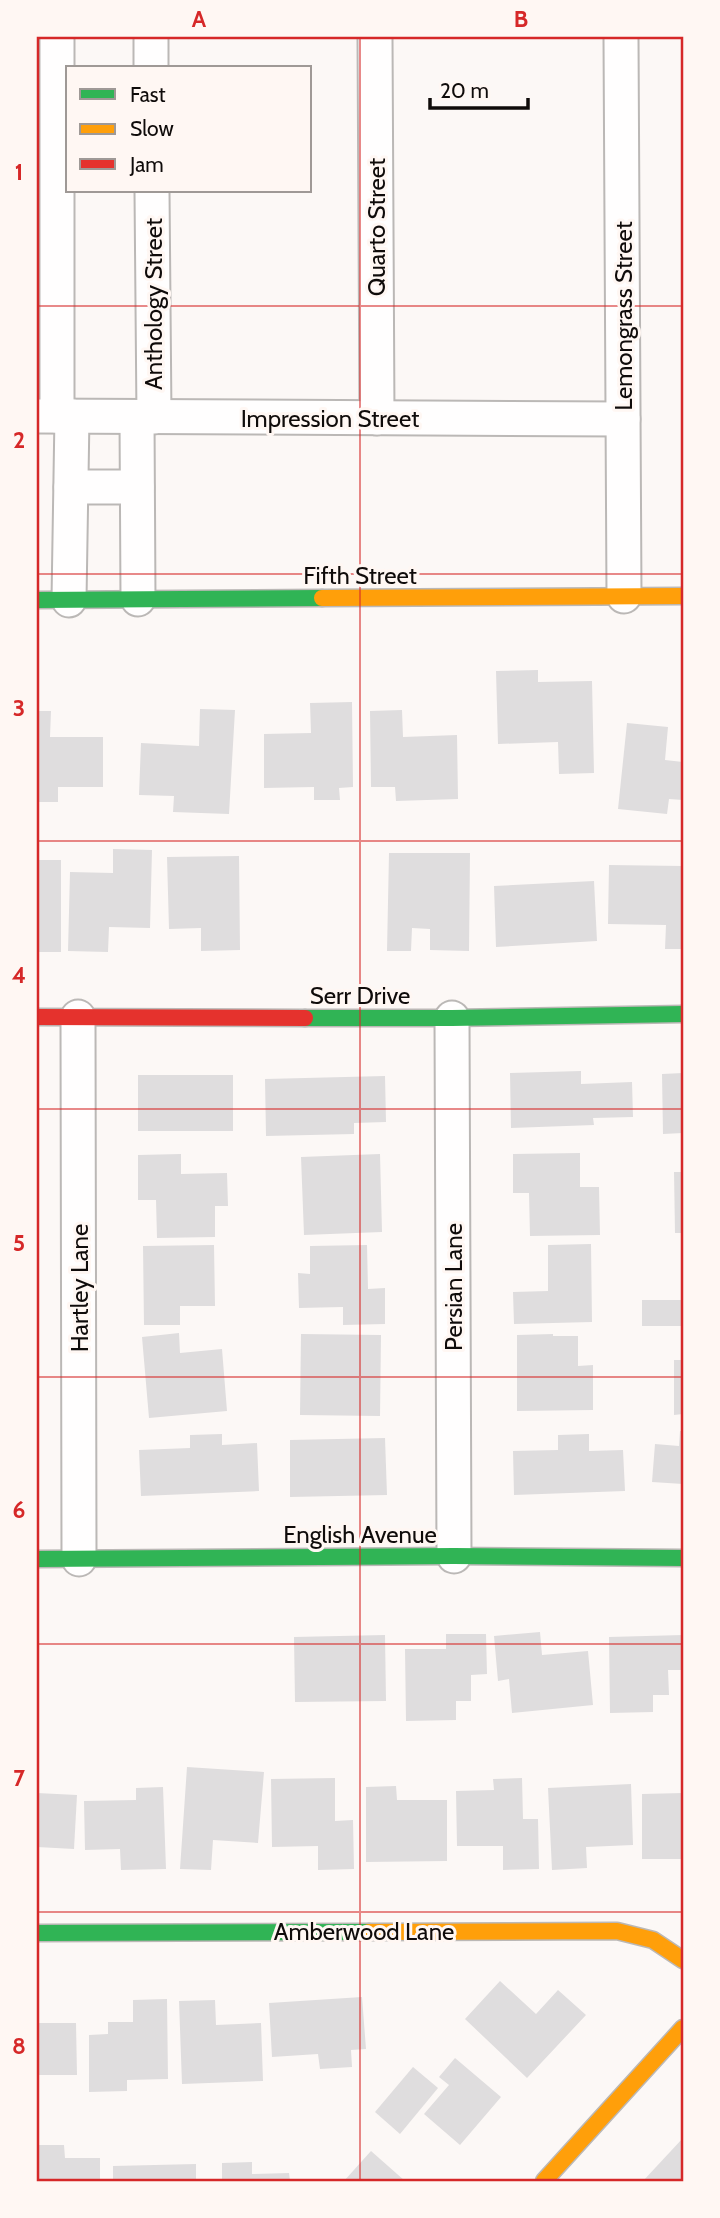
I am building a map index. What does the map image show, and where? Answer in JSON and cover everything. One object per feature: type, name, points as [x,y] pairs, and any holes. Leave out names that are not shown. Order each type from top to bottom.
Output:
[{"type":"street","points":[[57,37],[55,416],[71,487],[69,600]]},
{"type":"street","points":[[151,37],[151,66]]},
{"type":"street","name":"Quarto Street","points":[[375,37],[377,418]]},
{"type":"street","name":"Lemongrass Street","points":[[621,37],[624,596]]},
{"type":"street","name":"Anthology Street","points":[[138,599],[137,487],[145,417],[152,192]]},
{"type":"street","name":"Impression Street","points":[[55,416],[623,419]]},
{"type":"street","points":[[71,487],[137,487]]},
{"type":"street","name":"Fifth Street","points":[[37,600],[683,596]]},
{"type":"street","name":"Serr Drive","points":[[37,1017],[453,1018],[683,1014]]},
{"type":"street","name":"Hartley Lane","points":[[78,1017],[79,1559]]},
{"type":"street","name":"Persian Lane","points":[[453,1018],[454,1556]]},
{"type":"street","name":"English Avenue","points":[[37,1559],[454,1556],[683,1558]]},
{"type":"street","name":"Amberwood Lane","points":[[37,1933],[617,1931],[657,1940],[683,1960]]},
{"type":"street","points":[[544,2181],[681,2034]]},
{"type":"building","points":[[538,670],[538,682],[592,681],[594,773],[559,774],[558,742],[498,744],[496,671]]},
{"type":"building","points":[[352,702],[353,787],[339,788],[340,800],[314,800],[314,787],[264,788],[264,734],[311,733],[310,703]]},
{"type":"building","points":[[200,709],[235,710],[229,814],[173,812],[174,796],[139,795],[141,743],[199,746]]},
{"type":"building","points":[[402,710],[403,737],[457,735],[458,799],[396,801],[395,787],[371,787],[370,711]]},
{"type":"building","points":[[37,711],[51,711],[50,737],[103,737],[103,787],[58,787],[58,802],[37,802]]},
{"type":"building","points":[[627,723],[668,727],[665,760],[683,762],[683,800],[669,799],[667,814],[618,809]]},
{"type":"building","points":[[113,849],[152,850],[150,928],[109,927],[108,952],[68,951],[70,872],[113,873]]},
{"type":"building","points":[[389,853],[470,853],[469,951],[430,950],[430,929],[412,928],[411,951],[387,951]]},
{"type":"building","points":[[239,856],[240,950],[201,951],[201,928],[169,929],[167,857]]},
{"type":"building","points":[[37,860],[61,860],[61,952],[37,952]]},
{"type":"building","points":[[609,865],[683,866],[683,949],[665,949],[666,925],[608,924]]},
{"type":"building","points":[[594,881],[597,941],[496,947],[494,886]]},
{"type":"building","points":[[581,1071],[581,1084],[632,1082],[633,1117],[593,1118],[594,1125],[511,1128],[510,1073]]},
{"type":"building","points":[[683,1073],[683,1133],[663,1134],[662,1074]]},
{"type":"building","points":[[138,1075],[233,1075],[233,1131],[138,1131]]},
{"type":"building","points":[[385,1076],[386,1122],[354,1123],[354,1134],[266,1136],[265,1079]]},
{"type":"building","points":[[580,1153],[580,1187],[599,1187],[600,1235],[530,1236],[529,1193],[513,1193],[513,1154]]},
{"type":"building","points":[[181,1154],[181,1174],[227,1173],[228,1206],[215,1206],[215,1237],[157,1238],[156,1200],[138,1200],[138,1155]]},
{"type":"building","points":[[380,1154],[382,1232],[304,1235],[301,1157]]},
{"type":"building","points":[[674,1172],[683,1172],[683,1233],[675,1233]]},
{"type":"building","points":[[591,1244],[592,1322],[514,1324],[513,1292],[548,1291],[548,1245]]},
{"type":"building","points":[[214,1245],[215,1306],[180,1306],[180,1325],[144,1325],[143,1246]]},
{"type":"building","points":[[367,1245],[368,1289],[385,1288],[385,1324],[343,1325],[343,1307],[299,1308],[298,1273],[310,1274],[310,1246]]},
{"type":"building","points":[[642,1300],[683,1300],[683,1326],[642,1326]]},
{"type":"building","points":[[179,1333],[180,1353],[222,1349],[227,1411],[149,1418],[142,1337]]},
{"type":"building","points":[[301,1334],[381,1335],[380,1416],[300,1415]]},
{"type":"building","points":[[517,1335],[578,1336],[578,1366],[593,1365],[593,1410],[517,1411]]},
{"type":"building","points":[[674,1360],[683,1360],[683,1414],[674,1415]]},
{"type":"building","points":[[680,1431],[683,1431],[683,1484],[652,1482],[655,1444],[679,1446]]},
{"type":"building","points":[[222,1434],[222,1445],[257,1443],[259,1491],[141,1496],[139,1450],[190,1448],[190,1435]]},
{"type":"building","points":[[589,1434],[589,1451],[623,1450],[625,1491],[514,1495],[513,1451],[558,1450],[558,1435]]},
{"type":"building","points":[[385,1438],[387,1495],[290,1497],[290,1440]]},
{"type":"building","points":[[540,1632],[542,1655],[588,1651],[593,1705],[512,1713],[509,1679],[498,1681],[494,1636]]},
{"type":"building","points":[[446,1634],[486,1634],[487,1674],[471,1675],[471,1701],[456,1701],[456,1720],[406,1721],[405,1649],[446,1649]]},
{"type":"building","points":[[385,1635],[386,1701],[295,1702],[294,1637]]},
{"type":"building","points":[[683,1635],[683,1670],[668,1670],[669,1695],[653,1695],[653,1712],[610,1713],[609,1637]]},
{"type":"building","points":[[187,1767],[264,1772],[258,1843],[213,1840],[211,1870],[180,1869]]},
{"type":"building","points":[[335,1778],[335,1821],[353,1820],[354,1869],[318,1870],[318,1846],[272,1847],[271,1779]]},
{"type":"building","points":[[522,1778],[523,1819],[538,1819],[539,1869],[503,1870],[503,1846],[457,1846],[456,1791],[494,1790],[493,1779]]},
{"type":"building","points":[[631,1784],[633,1845],[586,1847],[587,1868],[552,1870],[548,1788]]},
{"type":"building","points":[[396,1786],[397,1800],[447,1800],[447,1861],[366,1862],[366,1787]]},
{"type":"building","points":[[163,1787],[166,1869],[121,1870],[120,1849],[85,1850],[84,1801],[136,1800],[136,1788]]},
{"type":"building","points":[[37,1793],[77,1795],[74,1849],[37,1847]]},
{"type":"building","points":[[683,1793],[683,1859],[642,1859],[642,1794]]},
{"type":"building","points":[[500,1981],[536,2014],[558,1990],[586,2015],[527,2078],[465,2019]]},
{"type":"building","points":[[362,1997],[366,2049],[351,2050],[352,2067],[320,2069],[318,2054],[272,2057],[269,2003]]},
{"type":"building","points":[[167,1999],[168,2079],[127,2080],[127,2091],[89,2092],[89,2035],[108,2034],[108,2022],[133,2022],[133,2000]]},
{"type":"building","points":[[215,2000],[216,2025],[261,2023],[263,2081],[182,2084],[179,2001]]},
{"type":"building","points":[[37,2023],[76,2023],[77,2075],[37,2075]]},
{"type":"building","points":[[455,2058],[501,2097],[460,2145],[424,2114],[449,2085],[439,2077]]},
{"type":"building","points":[[413,2067],[438,2088],[400,2134],[375,2112]]},
{"type":"building","points":[[683,2138],[683,2181],[643,2181]]},
{"type":"building","points":[[37,2145],[64,2145],[65,2158],[100,2158],[100,2181],[37,2181]]},
{"type":"building","points":[[371,2151],[405,2181],[344,2181]]},
{"type":"building","points":[[252,2162],[252,2174],[289,2173],[290,2181],[222,2181],[222,2163]]},
{"type":"building","points":[[196,2164],[196,2181],[113,2181],[113,2166]]},
{"type":"traffic: fast","points":[[37,600],[322,598]]},
{"type":"traffic: fast","points":[[305,1018],[683,1014]]},
{"type":"traffic: fast","points":[[37,1559],[454,1556],[683,1558]]},
{"type":"traffic: fast","points":[[37,1933],[369,1932]]},
{"type":"traffic: slow","points":[[322,598],[683,596]]},
{"type":"traffic: slow","points":[[369,1932],[617,1931],[653,1940],[683,1960]]},
{"type":"traffic: slow","points":[[544,2181],[683,2028]]},
{"type":"traffic: jam","points":[[37,1017],[305,1018]]}]
